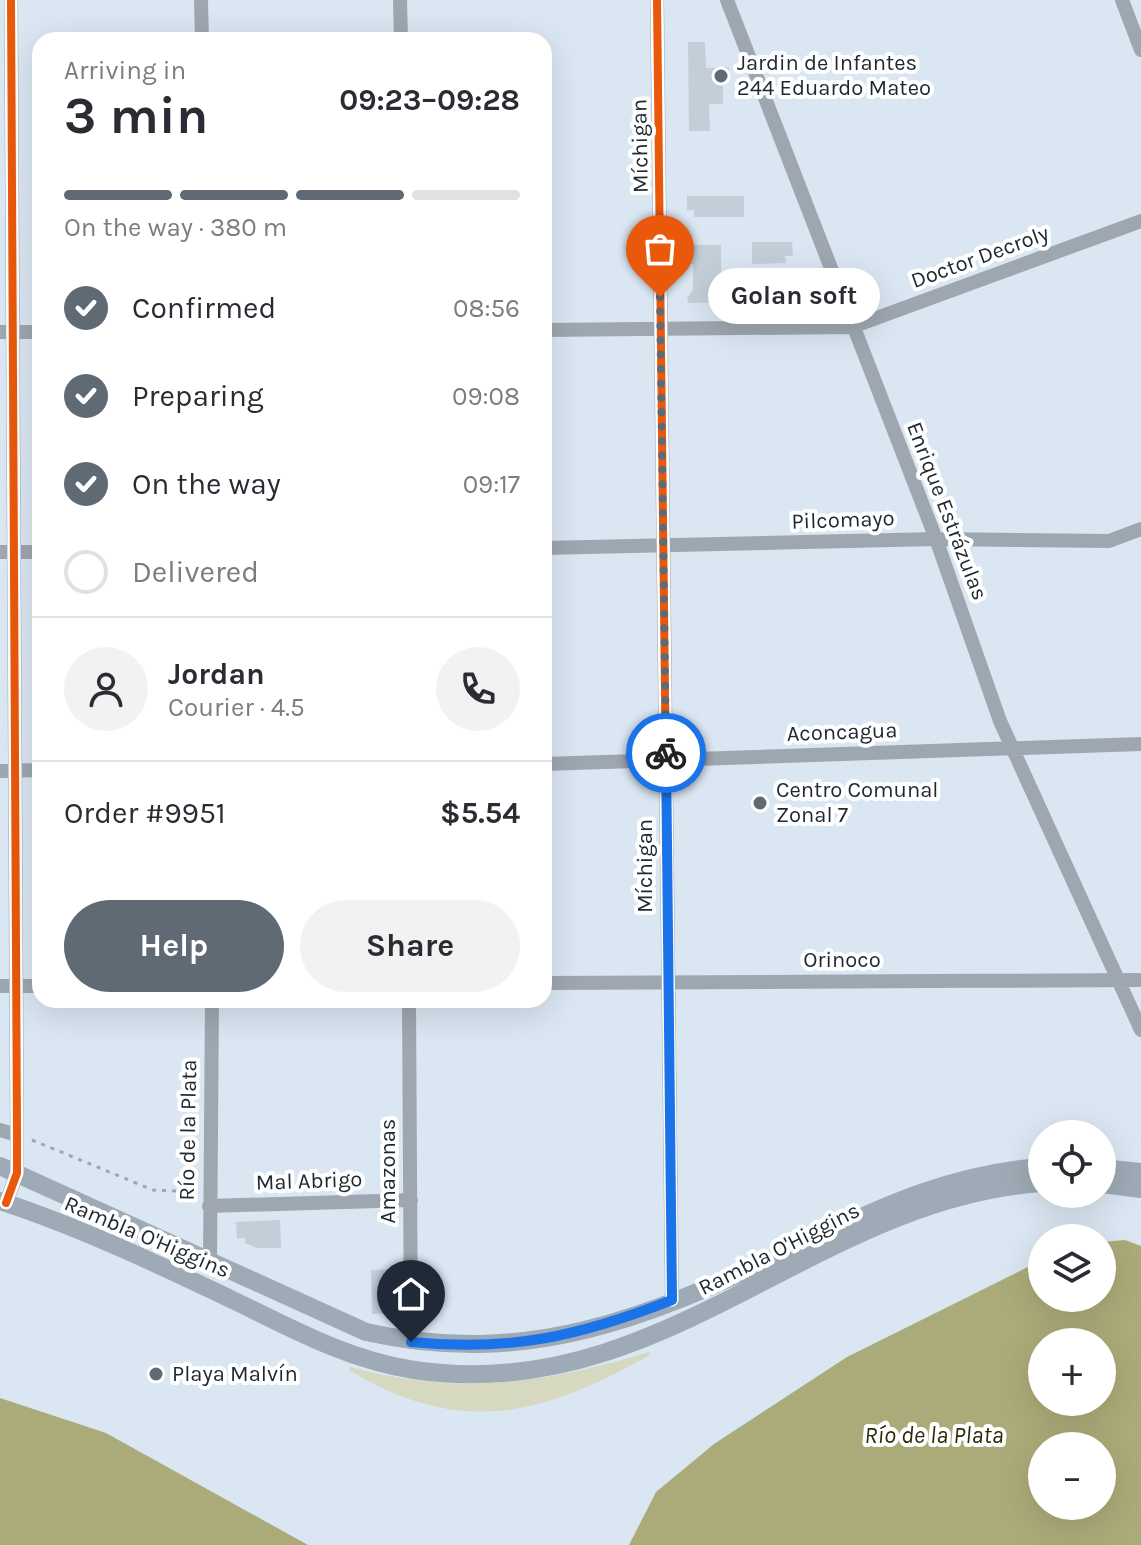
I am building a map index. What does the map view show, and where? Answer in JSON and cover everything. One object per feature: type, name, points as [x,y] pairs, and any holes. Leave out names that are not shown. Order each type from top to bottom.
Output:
[{"type":"main road","name":"Rambla O'Higgins","points":[[8,1169],[366,1332],[411,1342],[501,1345],[565,1337],[672,1300],[746,1271],[915,1193],[991,1173],[1028,1169]]},
{"type":"main road","points":[[1116,1169],[1141,1172]]},
{"type":"main road","name":"Rambla O'Higgins","points":[[3,1202],[185,1278],[323,1345],[403,1368],[471,1373],[565,1363],[646,1340],[702,1315],[867,1230],[921,1207],[998,1188],[1028,1185]]},
{"type":"main road","points":[[1116,1186],[1141,1189]]},
{"type":"street","points":[[3,1202],[17,1135],[17,986],[8,770],[6,92],[11,0]]},
{"type":"street","points":[[201,0],[202,32]]},
{"type":"street","points":[[400,0],[401,32]]},
{"type":"street","name":"Míchigan","points":[[657,0],[672,1300]]},
{"type":"street","name":"Enrique Estrázulas","points":[[727,0],[936,539],[1013,748],[1141,1030]]},
{"type":"street","points":[[1122,0],[1141,50]]},
{"type":"street","name":"Doctor Decroly","points":[[552,330],[852,327],[1141,221]]},
{"type":"street","points":[[7,332],[32,332]]},
{"type":"street","name":"Pilcomayo","points":[[552,548],[936,539],[1109,541],[1141,529]]},
{"type":"street","points":[[7,552],[32,552]]},
{"type":"street","name":"Aconcagua","points":[[552,764],[1141,744]]},
{"type":"street","points":[[8,770],[32,770]]},
{"type":"street","name":"Orinoco","points":[[552,983],[1141,980]]},
{"type":"street","points":[[0,986],[32,986]]},
{"type":"street","name":"Río de la Plata","points":[[210,1260],[212,1008]]},
{"type":"street","name":"Amazonas","points":[[409,1008],[411,1342]]},
{"type":"street","points":[[0,1130],[17,1135]]},
{"type":"street","name":"Mal Abrigo","points":[[209,1206],[411,1200]]},
{"type":"path","points":[[17,1135],[153,1190],[199,1192],[209,1206]]},
{"type":"shaded area","points":[[649,1352],[650,1355],[611,1376],[574,1392],[537,1404],[501,1410],[465,1411],[428,1405],[390,1391],[349,1370],[350,1367],[427,1381],[500,1382],[573,1372]]},
{"type":"water","name":"Río de la Plata","points":[[1125,1240],[1141,1246],[1141,1545],[629,1545],[656,1492],[714,1444],[847,1357],[1028,1267],[1028,1312],[1116,1312],[1116,1241]]},
{"type":"water","points":[[0,1398],[106,1433],[308,1545],[0,1545]]},
{"type":"building","points":[[688,42],[705,42],[706,68],[729,67],[729,79],[723,79],[723,104],[709,104],[710,131],[689,131]]},
{"type":"building","points":[[687,196],[744,196],[744,217],[694,217],[694,210],[687,210]]},
{"type":"building","points":[[752,242],[792,242],[793,256],[785,256],[786,263],[752,264]]},
{"type":"building","points":[[677,245],[721,245],[721,280],[744,279],[744,302],[689,303],[687,298],[693,290],[693,264],[677,264]]},
{"type":"building","points":[[280,1220],[281,1248],[258,1248],[245,1243],[245,1238],[237,1238],[236,1222]]},
{"type":"building","points":[[392,1269],[393,1313],[372,1314],[371,1270]]},
{"type":"cycle path","points":[[6,1203],[17,1173],[11,0]]},
{"type":"cycle path","points":[[657,0],[672,1300]]},
{"type":"way so far","points":[[660,297],[666,753]]},
{"type":"place","name":"Jardin de Infantes 244 Eduardo Mateo","points":[[721,76]]},
{"type":"place","name":"Golan soft","points":[[660,297]]},
{"type":"place","name":"Centro Comunal Zonal 7","points":[[760,803]]},
{"type":"place","name":"Playa Malvín","points":[[156,1374]]},
{"type":"route","points":[[411,1342],[501,1345],[565,1337],[672,1300],[666,753]]}]
